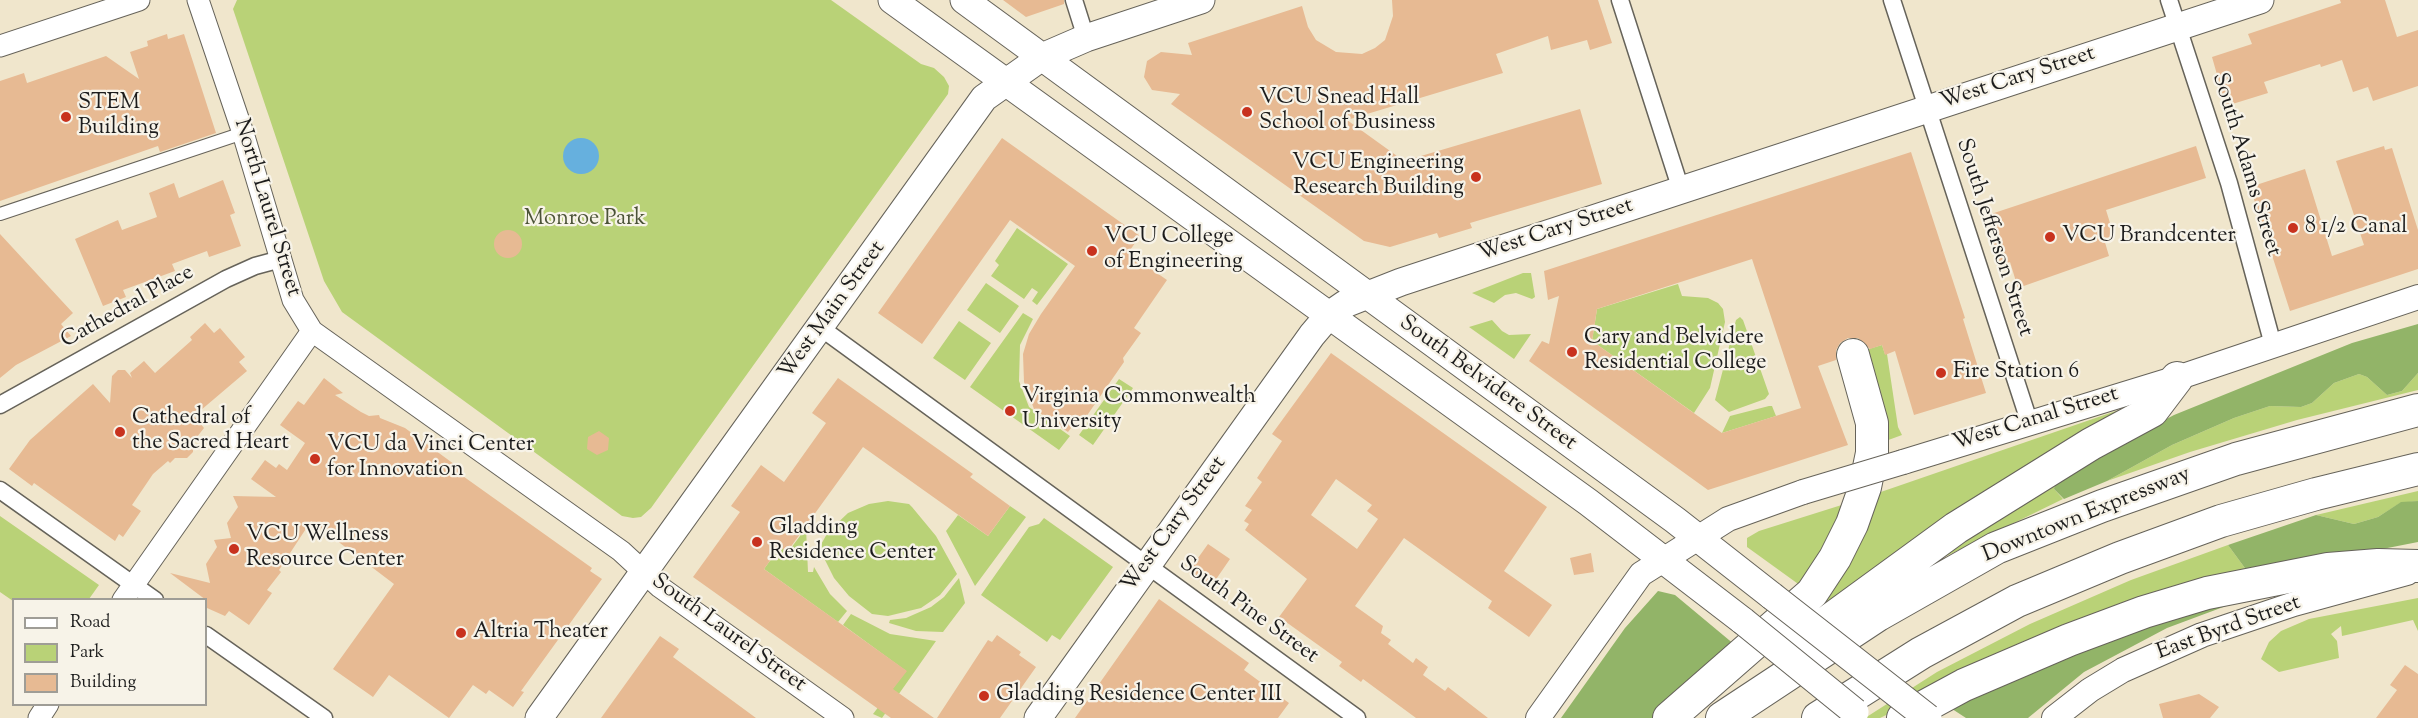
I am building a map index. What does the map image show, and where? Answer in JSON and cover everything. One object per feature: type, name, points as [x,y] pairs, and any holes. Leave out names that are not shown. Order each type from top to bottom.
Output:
[{"type":"highway","points":[[1669,718],[1812,593],[1835,558],[1852,524],[1865,488],[1872,453],[1872,423],[1853,355]]},
{"type":"highway","points":[[1714,718],[1745,682],[1956,528],[2091,444],[2152,411],[2177,378]]},
{"type":"highway","name":"Downtown Expressway","points":[[1722,718],[1878,615],[1996,549],[2102,506],[2236,459],[2418,410]]},
{"type":"highway","points":[[1818,718],[1921,653],[2017,601],[2121,558],[2221,521],[2316,494],[2418,469]]},
{"type":"highway","points":[[1903,718],[1964,686],[2069,640],[2175,602],[2207,593],[2328,569],[2378,565],[2418,568]]},
{"type":"main road","name":"South Belvidere Street","points":[[892,0],[1588,502],[1743,621],[1863,718]]},
{"type":"main road","name":"South Belvidere Street","points":[[964,0],[1698,538],[1928,718]]},
{"type":"main road","name":"West Main Street","points":[[539,718],[984,98],[1042,57],[1086,38],[1201,0]]},
{"type":"main road","name":"West Cary Street","points":[[1038,718],[1146,564],[1329,315],[1365,295],[2260,0]]},
{"type":"main road","name":"West Canal Street","points":[[1538,718],[1641,574],[1728,519],[1803,492],[2029,421],[2177,378],[2418,297]]},
{"type":"main road","name":"East Byrd Street","points":[[2054,718],[2090,690],[2123,670],[2202,636],[2294,604],[2418,568]]},
{"type":"street","points":[[0,46],[139,0]]},
{"type":"street","name":"North Laurel Street","points":[[198,0],[243,133],[293,300],[312,331],[621,551],[644,572]]},
{"type":"street","points":[[1074,0],[1086,38]]},
{"type":"street","points":[[1620,0],[1681,190]]},
{"type":"street","name":"South Jefferson Street","points":[[1892,0],[2029,421]]},
{"type":"street","name":"South Adams Street","points":[[2169,0],[2229,183],[2273,345]]},
{"type":"street","points":[[0,214],[243,133]]},
{"type":"street","name":"Cathedral Place","points":[[0,405],[226,279],[255,266],[281,259]]},
{"type":"street","name":"South Pine Street","points":[[821,328],[1357,718]]},
{"type":"street","points":[[128,592],[312,331]]},
{"type":"street","points":[[0,490],[128,592],[148,598]]},
{"type":"street","name":"South Laurel Street","points":[[644,572],[660,587],[843,718]]},
{"type":"street","points":[[207,636],[324,718]]},
{"type":"green space","name":"Monroe Park","points":[[237,0],[831,0],[921,64],[934,68],[944,77],[949,86],[948,94],[651,508],[641,517],[633,518],[622,516],[342,312],[324,281],[233,9]]},
{"type":"green space","points":[[1017,228],[1068,264],[1037,305],[1032,301],[1038,292],[1032,288],[1024,299],[991,276],[999,265],[995,261]]},
{"type":"green space","points":[[1523,273],[1531,273],[1535,297],[1532,299],[1516,293],[1505,295],[1494,303],[1472,293]]},
{"type":"green space","points":[[986,283],[1019,306],[1000,333],[967,310]]},
{"type":"green space","points":[[1678,284],[1682,296],[1708,298],[1718,303],[1723,309],[1725,322],[1710,388],[1694,413],[1592,341],[1597,309]]},
{"type":"green space","points":[[1023,313],[1033,319],[1020,345],[1019,381],[1029,407],[1070,436],[1059,450],[970,387]]},
{"type":"green space","points":[[1740,317],[1769,394],[1765,399],[1729,412],[1715,400],[1736,320]]},
{"type":"green space","points":[[1492,320],[1509,335],[1531,334],[1514,359],[1469,327]]},
{"type":"green space","points":[[959,321],[991,343],[965,380],[933,358]]},
{"type":"green space","points":[[2418,324],[2418,373],[2402,391],[2387,395],[2367,377],[2359,374],[2334,383],[2312,403],[2301,407],[2270,406],[2234,418],[2172,445],[2107,481],[2064,499],[2054,489],[2056,478],[2174,415],[2352,343]]},
{"type":"green space","points":[[1882,345],[1887,354],[1898,427],[1902,435],[1883,442],[1862,351]]},
{"type":"green space","points":[[2418,373],[2418,390],[2297,420],[2190,452],[2107,481],[2172,445],[2234,418],[2270,406],[2301,407],[2312,403],[2334,383],[2359,374],[2367,377],[2387,395],[2402,391]]},
{"type":"green space","points":[[1119,379],[1133,388],[1093,445],[1079,435]]},
{"type":"green space","points":[[2142,402],[1830,609],[1815,598],[1875,494]]},
{"type":"green space","points":[[1772,406],[1776,416],[1722,433],[1730,416]]},
{"type":"green space","points":[[2056,478],[2054,489],[2063,499],[1924,567]]},
{"type":"green space","points":[[2418,491],[2418,501],[2400,503],[2378,517],[2354,524],[2316,515]]},
{"type":"green space","points":[[888,501],[909,504],[912,507],[936,536],[957,574],[940,595],[921,608],[888,616],[872,614],[849,596],[834,578],[819,548],[828,532],[848,513],[869,504]]},
{"type":"green space","points":[[2418,501],[2418,542],[2250,575],[2228,545],[2316,515],[2354,524],[2378,517],[2401,502]]},
{"type":"green space","points":[[1848,503],[1801,586],[1747,547],[1747,538],[1759,531]]},
{"type":"green space","points":[[1010,506],[1026,517],[975,586],[946,531],[958,515],[988,536]]},
{"type":"green space","points":[[0,516],[99,585],[90,598],[12,598],[12,600],[0,592]]},
{"type":"green space","points":[[1044,518],[1113,567],[1060,640],[1052,635],[1047,642],[981,595],[1029,527],[1039,524]]},
{"type":"green space","points":[[806,528],[808,572],[813,572],[814,567],[830,594],[847,611],[838,622],[764,569],[780,547],[788,552]]},
{"type":"green space","points":[[2228,545],[2250,575],[1936,691],[1880,718],[1865,718],[1937,672],[2030,624],[2131,580]]},
{"type":"green space","points":[[959,578],[965,603],[943,632],[916,631],[889,623],[890,620],[906,618],[931,607],[944,597]]},
{"type":"green space","points":[[2313,580],[2226,606],[2167,628],[2084,672],[2028,718],[1966,718],[1946,705],[2124,629]]},
{"type":"green space","points":[[1658,591],[1675,595],[1735,645],[1656,718],[1561,718],[1625,628]]},
{"type":"green space","points":[[2418,598],[2418,631],[2413,620],[2342,636],[2341,626],[2331,634],[2337,641],[2339,658],[2279,672],[2261,659],[2269,642],[2281,631],[2309,619]]},
{"type":"green space","points":[[851,614],[890,634],[936,641],[882,718],[873,714],[906,671],[843,625]]},
{"type":"water","points":[[581,138],[594,143],[599,156],[594,169],[581,174],[568,169],[563,156],[568,143]]},
{"type":"building","points":[[1003,0],[1064,0],[1064,4],[1026,17]]},
{"type":"building","name":"VCU Snead Hall School of Business","points":[[1392,0],[1598,0],[1612,43],[1590,50],[1587,40],[1551,50],[1548,36],[1496,54],[1503,73],[1347,120],[1404,161],[1580,109],[1602,184],[1470,223],[1472,228],[1439,238],[1437,233],[1390,247],[1364,241],[1171,104],[1180,94],[1152,90],[1144,77],[1147,61],[1161,52],[1192,55],[1188,43],[1302,6],[1308,27],[1316,40],[1336,52],[1362,54],[1385,40],[1393,16]]},
{"type":"building","points":[[2340,0],[2385,0],[2397,37],[2418,30],[2418,86],[2373,101],[2368,87],[2353,92],[2342,60],[2321,67],[2320,64],[2264,82],[2268,93],[2226,106],[2212,57],[2252,44],[2248,34],[2341,3]]},
{"type":"building","name":"STEM Building","points":[[167,34],[168,39],[184,34],[216,133],[160,152],[158,146],[0,201],[0,81],[24,73],[27,83],[106,56],[139,79],[130,52],[148,46],[147,41]]},
{"type":"building","name":"VCU College of Engineering","points":[[1002,138],[1140,236],[1128,253],[1167,280],[1134,328],[1141,333],[1123,358],[1124,362],[1079,427],[1074,424],[1068,432],[1034,409],[1024,382],[1023,354],[1029,334],[1075,266],[1010,220],[922,344],[878,313]]},
{"type":"building","name":"VCU Brandcenter","points":[[2196,146],[2206,178],[2106,210],[2114,236],[2104,239],[2109,256],[2018,288],[2010,262],[2000,265],[1985,216]]},
{"type":"building","name":"8 1/2 Canal","points":[[2384,146],[2385,150],[2392,148],[2418,230],[2418,269],[2290,311],[2250,187],[2305,169],[2332,256],[2364,245],[2336,161]]},
{"type":"building","points":[[1911,152],[1965,318],[1963,319],[1986,393],[1914,415],[1895,351],[1885,355],[1882,345],[1870,349],[1858,338],[1848,338],[1840,343],[1836,350],[1836,360],[1818,366],[1848,445],[1708,490],[1529,361],[1542,341],[1549,344],[1559,296],[1548,300],[1544,271]],"holes":[[[1752,259],[1801,408],[1722,433],[1592,341],[1597,309]]]},
{"type":"building","points":[[223,180],[235,213],[230,215],[241,246],[209,257],[207,251],[172,264],[175,271],[123,290],[126,297],[103,306],[75,239],[118,220],[122,230],[157,217],[149,193],[174,183],[179,198]]},
{"type":"building","points":[[508,230],[518,234],[522,244],[518,254],[508,258],[498,254],[494,244],[498,234]]},
{"type":"building","points":[[0,234],[73,313],[61,324],[71,336],[16,365],[0,378]]},
{"type":"building","name":"Cathedral of the Sacred Heart","points":[[205,323],[214,333],[220,328],[245,357],[239,362],[247,371],[194,416],[204,428],[193,442],[193,452],[187,458],[175,458],[170,463],[168,461],[153,474],[132,505],[141,511],[123,537],[119,534],[115,541],[34,483],[32,486],[9,469],[30,440],[93,384],[110,403],[112,376],[118,370],[125,370],[132,378],[130,373],[144,361],[155,373],[192,340],[190,337]]},
{"type":"building","points":[[1331,353],[1547,507],[1504,571],[1552,605],[1529,637],[1488,608],[1492,601],[1404,538],[1355,606],[1383,626],[1381,633],[1391,640],[1388,644],[1413,663],[1416,658],[1428,667],[1423,675],[1445,691],[1448,687],[1488,718],[1416,718],[1363,679],[1361,682],[1339,666],[1342,662],[1279,617],[1307,579],[1245,530],[1249,524],[1244,521],[1252,510],[1245,506],[1262,482],[1257,478],[1282,441],[1272,434]],"holes":[[[1336,479],[1372,505],[1367,511],[1378,519],[1357,549],[1311,515]]]},
{"type":"building","points":[[324,378],[343,393],[335,395],[369,416],[379,415],[380,418],[405,428],[462,470],[460,474],[592,568],[590,571],[602,579],[521,691],[524,692],[513,707],[489,690],[486,694],[473,685],[449,718],[389,675],[373,697],[333,669],[394,584],[311,521],[279,570],[281,572],[267,590],[272,593],[249,625],[229,611],[225,616],[207,608],[207,598],[203,598],[170,573],[210,583],[206,564],[217,547],[214,540],[231,538],[227,523],[238,507],[233,496],[276,497],[251,479],[265,460],[276,468],[279,464],[287,470],[305,443],[280,425],[298,401],[304,405]]},
{"type":"building","name":"Gladding Residence Center","points":[[838,378],[973,474],[970,477],[1010,506],[988,536],[863,447],[787,552],[780,547],[764,569],[907,671],[893,689],[934,718],[891,718],[693,577],[740,512],[731,506],[761,465],[784,482],[826,423],[812,413]]},
{"type":"building","points":[[599,431],[609,438],[608,450],[597,455],[587,449],[588,437]]},
{"type":"building","points":[[1208,544],[1230,559],[1210,588],[1188,572]]},
{"type":"building","points":[[1591,553],[1594,572],[1574,575],[1570,558]]},
{"type":"building","points":[[1159,599],[1249,663],[1244,670],[1289,703],[1278,718],[1075,718]]},
{"type":"building","name":"Gladding Residence Center III","points":[[997,635],[1021,652],[1019,655],[1036,667],[1000,718],[937,718],[988,640],[992,642]]},
{"type":"building","points":[[660,636],[679,649],[673,657],[756,718],[601,718]]},
{"type":"building","points":[[2405,665],[2418,674],[2418,718],[2376,718],[2397,690],[2390,685]]},
{"type":"building","points":[[2199,694],[2219,707],[2210,718],[2163,718],[2159,704]]},
{"type":"place","name":"VCU Snead Hall School of Business","points":[[1247,112]]},
{"type":"place","name":"STEM Building","points":[[66,117]]},
{"type":"place","name":"VCU Engineering Research Building","points":[[1476,177]]},
{"type":"place","name":"8 1/2 Canal","points":[[2293,228]]},
{"type":"place","name":"VCU Brandcenter","points":[[2050,237]]},
{"type":"place","name":"VCU College of Engineering","points":[[1092,251]]},
{"type":"place","name":"Cary and Belvidere Residential College","points":[[1572,352]]},
{"type":"place","name":"Fire Station 6","points":[[1941,373]]},
{"type":"place","name":"Virginia Commonwealth University","points":[[1010,411]]},
{"type":"place","name":"Cathedral of the Sacred Heart","points":[[120,432]]},
{"type":"place","name":"VCU da Vinci Center for Innovation","points":[[315,459]]},
{"type":"place","name":"Gladding Residence Center","points":[[757,542]]},
{"type":"place","name":"VCU Wellness Resource Center","points":[[234,549]]},
{"type":"place","name":"Altria Theater","points":[[461,633]]},
{"type":"place","name":"Gladding Residence Center III","points":[[984,696]]}]
